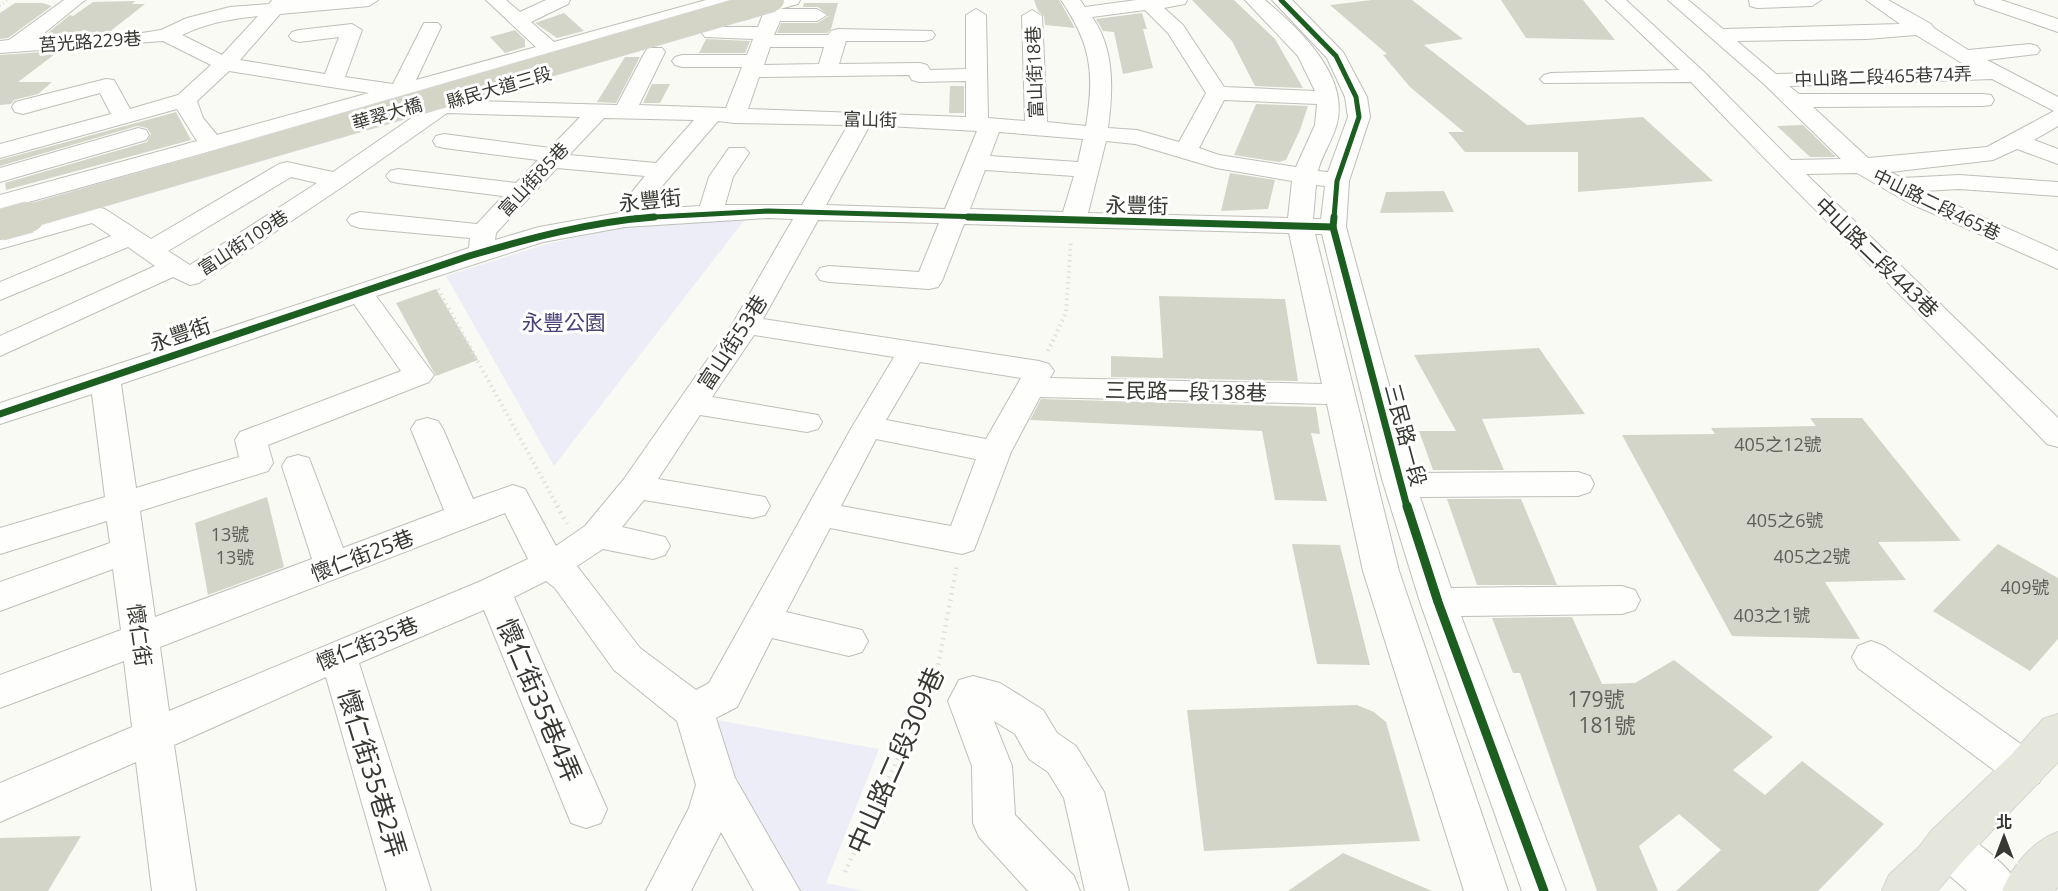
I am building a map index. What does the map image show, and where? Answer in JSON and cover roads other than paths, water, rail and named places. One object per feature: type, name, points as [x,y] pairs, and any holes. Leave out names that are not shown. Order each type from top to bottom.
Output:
[{"type":"highway","name":"華翠大橋","points":[[0,213],[740,0]]},
{"type":"highway","name":"華翠大橋","points":[[0,225],[768,19]]},
{"type":"main road","points":[[1905,891],[1935,862],[1947,846],[2025,770],[2058,732]]},
{"type":"main road","points":[[2025,891],[2058,853]]},
{"type":"street","points":[[4,50],[76,0]]},
{"type":"street","points":[[187,25],[197,0]]},
{"type":"street","name":"莒光路229巷","points":[[4,50],[142,39],[166,35],[187,25],[230,13],[280,4],[369,0]]},
{"type":"street","points":[[495,0],[551,50]]},
{"type":"street","points":[[518,21],[561,0]]},
{"type":"street","name":"縣民大道三段","points":[[0,203],[727,0]]},
{"type":"street","points":[[740,0],[768,19],[836,41]]},
{"type":"street","name":"縣民大道三段","points":[[0,234],[437,107],[768,19],[791,0]]},
{"type":"street","points":[[1073,221],[1096,134],[1103,73],[1076,7],[1149,4],[1178,0]]},
{"type":"street","name":"三民路一段","points":[[1254,0],[1301,44],[1323,56]]},
{"type":"street","name":"三民路一段","points":[[1281,0],[1356,97],[1359,117],[1337,181],[1333,227],[1400,485],[1438,602],[1545,891]]},
{"type":"street","name":"中山路二段443巷","points":[[1615,0],[1697,76],[1785,167],[1901,278],[2058,436]]},
{"type":"street","name":"中山路二段465巷","points":[[1677,0],[1771,81],[1861,165],[1917,198],[2058,261]]},
{"type":"street","points":[[1757,2],[1812,0]]},
{"type":"street","points":[[1875,0],[1924,28],[1964,56],[2058,106]]},
{"type":"street","points":[[1983,0],[2058,26]]},
{"type":"street","points":[[0,152],[186,100],[224,64],[280,4]]},
{"type":"street","points":[[1149,4],[1176,29],[1217,93]]},
{"type":"street","points":[[712,33],[768,19],[817,15]]},
{"type":"street","points":[[829,274],[929,281],[975,162],[984,124],[976,75],[976,15]]},
{"type":"street","name":"富山街18巷","points":[[1032,16],[1036,128]]},
{"type":"street","points":[[640,218],[644,192],[662,171],[723,116],[753,66],[768,19]]},
{"type":"street","points":[[1701,20],[1867,33],[1924,28]]},
{"type":"street","points":[[166,35],[224,64],[400,92],[431,27]]},
{"type":"street","points":[[1719,35],[1782,27]]},
{"type":"street","points":[[827,70],[837,35],[926,29],[913,120]]},
{"type":"street","points":[[299,36],[352,30],[332,83]]},
{"type":"street","points":[[1867,33],[1918,74]]},
{"type":"street","points":[[76,78],[142,39]]},
{"type":"street","points":[[1964,56],[2030,50]]},
{"type":"street","points":[[624,113],[655,52]]},
{"type":"street","name":"三民路一段","points":[[1323,56],[1328,98]]},
{"type":"street","points":[[682,61],[827,70],[976,75]]},
{"type":"street","name":"中山路二段465巷74弄","points":[[1771,81],[1995,72]]},
{"type":"street","points":[[1551,80],[1697,76]]},
{"type":"street","points":[[23,107],[106,85],[123,116]]},
{"type":"street","name":"富山街","points":[[400,92],[437,107],[913,120],[1137,137],[1216,160],[1337,181]]},
{"type":"street","points":[[1217,93],[1328,98],[1327,121],[1310,157],[1300,226],[1381,571],[1486,891]]},
{"type":"street","points":[[1186,151],[1217,93]]},
{"type":"street","points":[[186,100],[187,108],[197,127],[212,143]]},
{"type":"street","points":[[1793,101],[1983,100]]},
{"type":"street","name":"富山街109巷","points":[[0,241],[96,214],[190,277],[337,180],[437,107]]},
{"type":"street","name":"富山街85巷","points":[[482,242],[520,191],[597,112]]},
{"type":"street","points":[[1785,167],[1894,165],[1993,153],[2058,117]]},
{"type":"street","name":"富山街53巷","points":[[575,549],[636,487],[746,325],[862,120]]},
{"type":"street","points":[[0,175],[138,135]]},
{"type":"street","points":[[2014,140],[2058,157]]},
{"type":"street","points":[[444,141],[552,158],[662,171]]},
{"type":"street","points":[[710,213],[721,177],[737,153]]},
{"type":"street","points":[[975,162],[1087,170]]},
{"type":"street","points":[[0,292],[140,244],[286,169],[337,180]]},
{"type":"street","points":[[398,176],[520,191]]},
{"type":"street","points":[[1897,186],[1959,182],[2058,189]]},
{"type":"street","name":"永豐街","points":[[0,414],[427,270],[482,242],[640,218],[710,213],[811,213],[1333,227]]},
{"type":"street","points":[[360,220],[482,242]]},
{"type":"street","points":[[0,347],[174,267]]},
{"type":"street","points":[[0,541],[124,506],[257,463],[252,440],[419,375],[359,292]]},
{"type":"street","name":"三民路一段138巷","points":[[746,325],[911,353],[1035,379],[1340,394]]},
{"type":"street","points":[[694,711],[723,695],[867,428],[911,353]]},
{"type":"street","name":"懷仁街","points":[[105,378],[174,891]]},
{"type":"street","points":[[820,514],[962,541],[995,452],[1035,379]]},
{"type":"street","points":[[692,404],[807,422]]},
{"type":"street","points":[[867,428],[995,452]]},
{"type":"street","points":[[426,429],[463,516]]},
{"type":"street","points":[[298,466],[332,567]]},
{"type":"street","points":[[1400,485],[1578,483]]},
{"type":"street","points":[[636,487],[753,506]]},
{"type":"street","name":"懷仁街25巷","points":[[0,693],[513,497],[575,549]]},
{"type":"street","points":[[653,546],[575,549],[567,578],[627,659],[694,711],[717,785],[778,891]]},
{"type":"street","name":"懷仁街35巷","points":[[0,803],[338,655],[494,591],[575,549]]},
{"type":"street","points":[[0,597],[128,550]]},
{"type":"street","name":"懷仁街35巷4弄","points":[[494,591],[586,809]]},
{"type":"street","points":[[1438,602],[1622,600]]},
{"type":"street","points":[[763,621],[849,641]]},
{"type":"street","name":"懷仁街35巷2弄","points":[[338,655],[409,891]]},
{"type":"street","points":[[1871,657],[2025,770]]},
{"type":"street","name":"中山路二段309巷","points":[[1058,891],[994,823],[992,766],[967,701],[973,692],[986,694],[1029,722],[1043,746],[1062,759],[1083,792],[1107,891]]},
{"type":"street","points":[[668,891],[708,814],[717,785]]},
{"type":"street","points":[[1947,846],[2000,891]]},
{"type":"park label","name":"永豐公園","points":[[564,322]]}]
